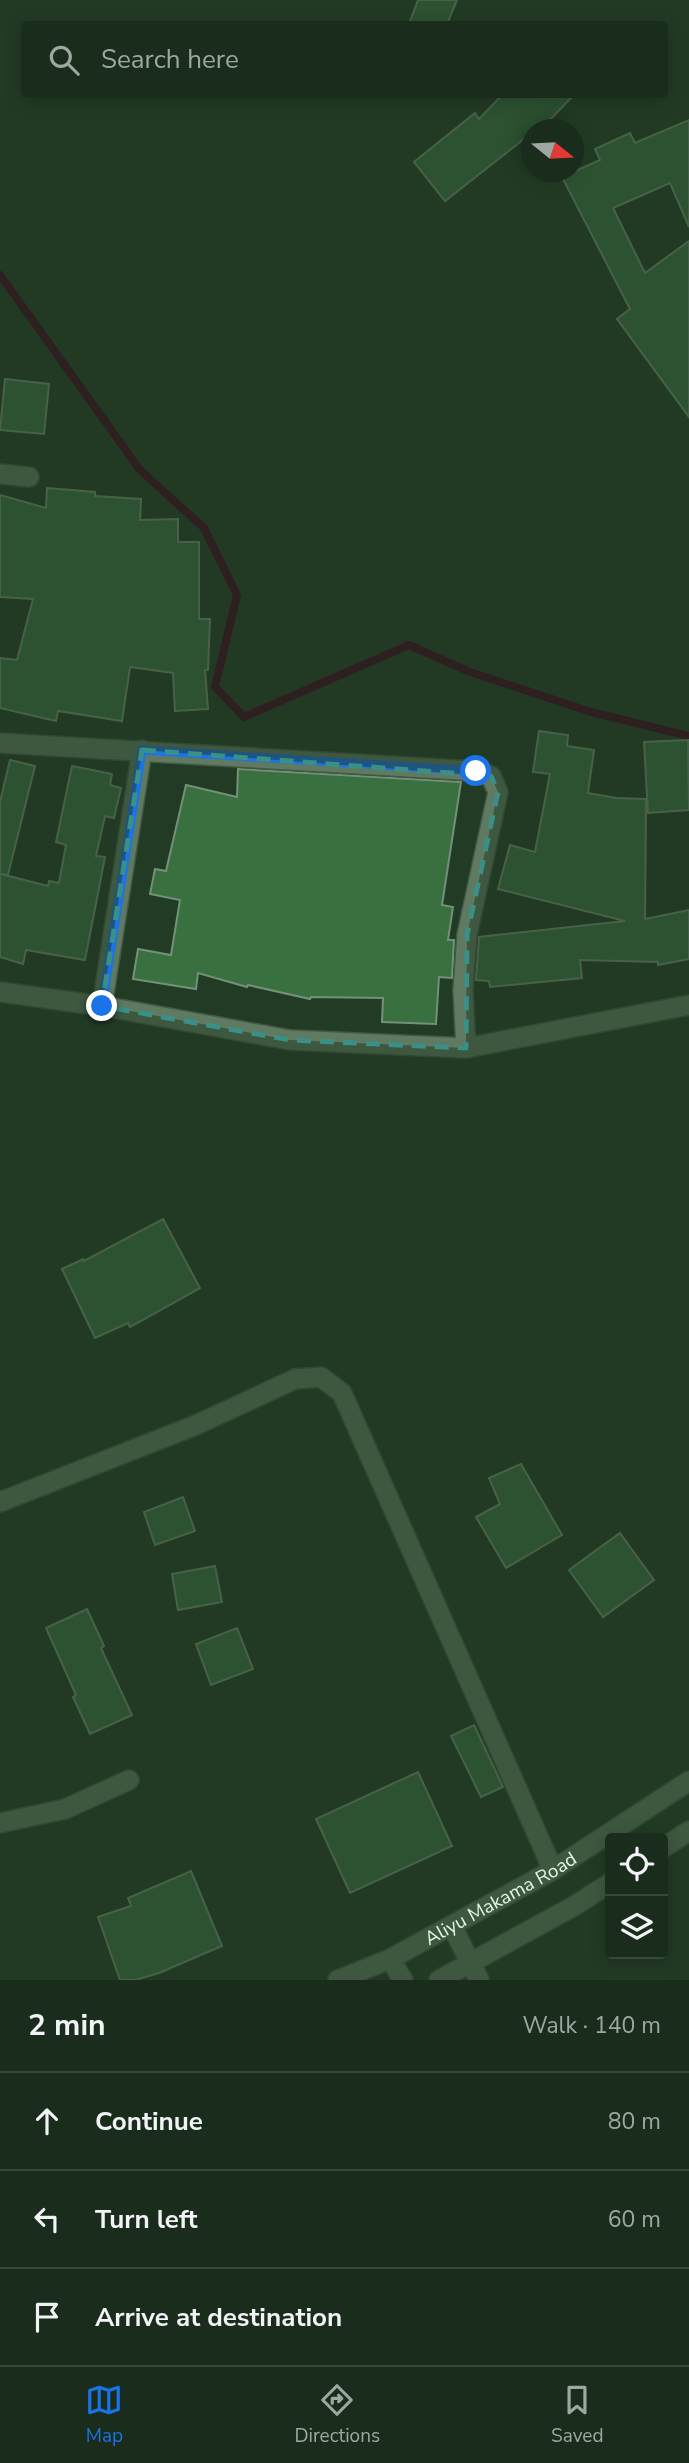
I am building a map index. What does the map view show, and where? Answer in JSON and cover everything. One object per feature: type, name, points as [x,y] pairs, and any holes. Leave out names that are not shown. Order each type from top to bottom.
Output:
[{"type":"street","points":[[0,474],[29,477]]},
{"type":"street","points":[[0,743],[476,771],[491,776],[498,792],[467,935],[463,990],[466,1048]]},
{"type":"street","points":[[102,1006],[142,750]]},
{"type":"street","points":[[0,992],[102,1006],[290,1040],[466,1048],[689,1005]]},
{"type":"street","points":[[0,1503],[196,1425],[295,1379],[320,1377],[342,1393],[553,1870]]},
{"type":"street","points":[[0,1823],[65,1809],[129,1780]]},
{"type":"street","name":"Aliyu Makama Road","points":[[338,1980],[390,1959],[553,1870],[689,1780]]},
{"type":"street","points":[[668,1845],[689,1830]]},
{"type":"street","points":[[439,1980],[475,1972],[605,1886]]},
{"type":"street","points":[[452,1926],[475,1972]]},
{"type":"street","points":[[390,1959],[403,1980]]},
{"type":"highlighted area","points":[[142,750],[491,776],[498,792],[467,935],[466,1048],[290,1040],[102,1006]]},
{"type":"building","points":[[418,0],[457,0],[448,21],[410,21]]},
{"type":"building","points":[[499,98],[571,98],[551,119],[521,119],[521,141],[445,201],[414,162],[475,113],[479,119]]},
{"type":"building","points":[[689,120],[689,227],[670,183],[613,208],[645,273],[689,241],[689,417],[617,319],[630,309],[565,182],[584,182],[584,167],[600,160],[595,149],[630,133],[635,143]]},
{"type":"building","points":[[5,379],[49,384],[44,434],[0,430]]},
{"type":"building","points":[[47,488],[95,492],[95,496],[141,499],[140,520],[178,519],[178,542],[199,542],[199,619],[210,619],[208,670],[205,670],[208,709],[175,711],[173,673],[130,667],[122,721],[58,711],[56,721],[0,708],[0,658],[17,660],[33,599],[0,597],[0,495],[46,508]]},
{"type":"building","points":[[539,731],[568,735],[567,746],[594,750],[588,793],[646,799],[645,919],[689,910],[689,959],[658,965],[658,962],[580,960],[582,978],[490,987],[489,981],[476,980],[479,937],[625,921],[498,889],[510,845],[535,852],[550,774],[533,772]]},
{"type":"building","points":[[688,740],[689,810],[648,813],[644,742]]},
{"type":"building","points":[[10,760],[35,766],[8,875],[1,874],[48,886],[49,881],[59,883],[66,845],[56,842],[72,766],[112,774],[110,785],[121,788],[114,818],[105,816],[96,856],[105,857],[85,960],[26,950],[23,964],[0,957],[0,802]]},
{"type":"building","points":[[238,769],[461,782],[442,905],[453,907],[448,940],[454,940],[452,978],[439,977],[436,1024],[382,1022],[383,998],[310,999],[248,985],[247,987],[198,973],[196,989],[133,979],[138,949],[171,955],[180,900],[150,894],[155,869],[166,871],[186,785],[237,797]]},
{"type":"building","points":[[163,1219],[200,1288],[130,1327],[128,1323],[95,1338],[62,1269],[83,1259],[84,1261]]},
{"type":"building","points":[[521,1464],[562,1535],[506,1568],[476,1517],[500,1504],[489,1478]]},
{"type":"building","points":[[183,1497],[195,1531],[155,1545],[144,1512]]},
{"type":"building","points":[[620,1533],[654,1580],[603,1617],[569,1570]]},
{"type":"building","points":[[215,1566],[222,1602],[178,1610],[172,1574]]},
{"type":"building","points":[[87,1609],[104,1646],[101,1648],[132,1715],[90,1734],[46,1628]]},
{"type":"building","points":[[237,1628],[253,1669],[211,1685],[196,1644]]},
{"type":"building","points":[[474,1725],[503,1787],[481,1797],[451,1736]]},
{"type":"building","points":[[418,1772],[452,1846],[350,1893],[316,1819]]},
{"type":"building","points":[[191,1871],[222,1946],[159,1973],[135,1980],[120,1980],[98,1917],[131,1906],[128,1898]]},
{"type":"waterway","points":[[0,275],[140,470],[204,528],[237,595],[215,687],[244,717],[409,645],[470,672],[591,712],[689,736]]},
{"type":"route","points":[[102,1006],[142,750],[476,771]]}]
